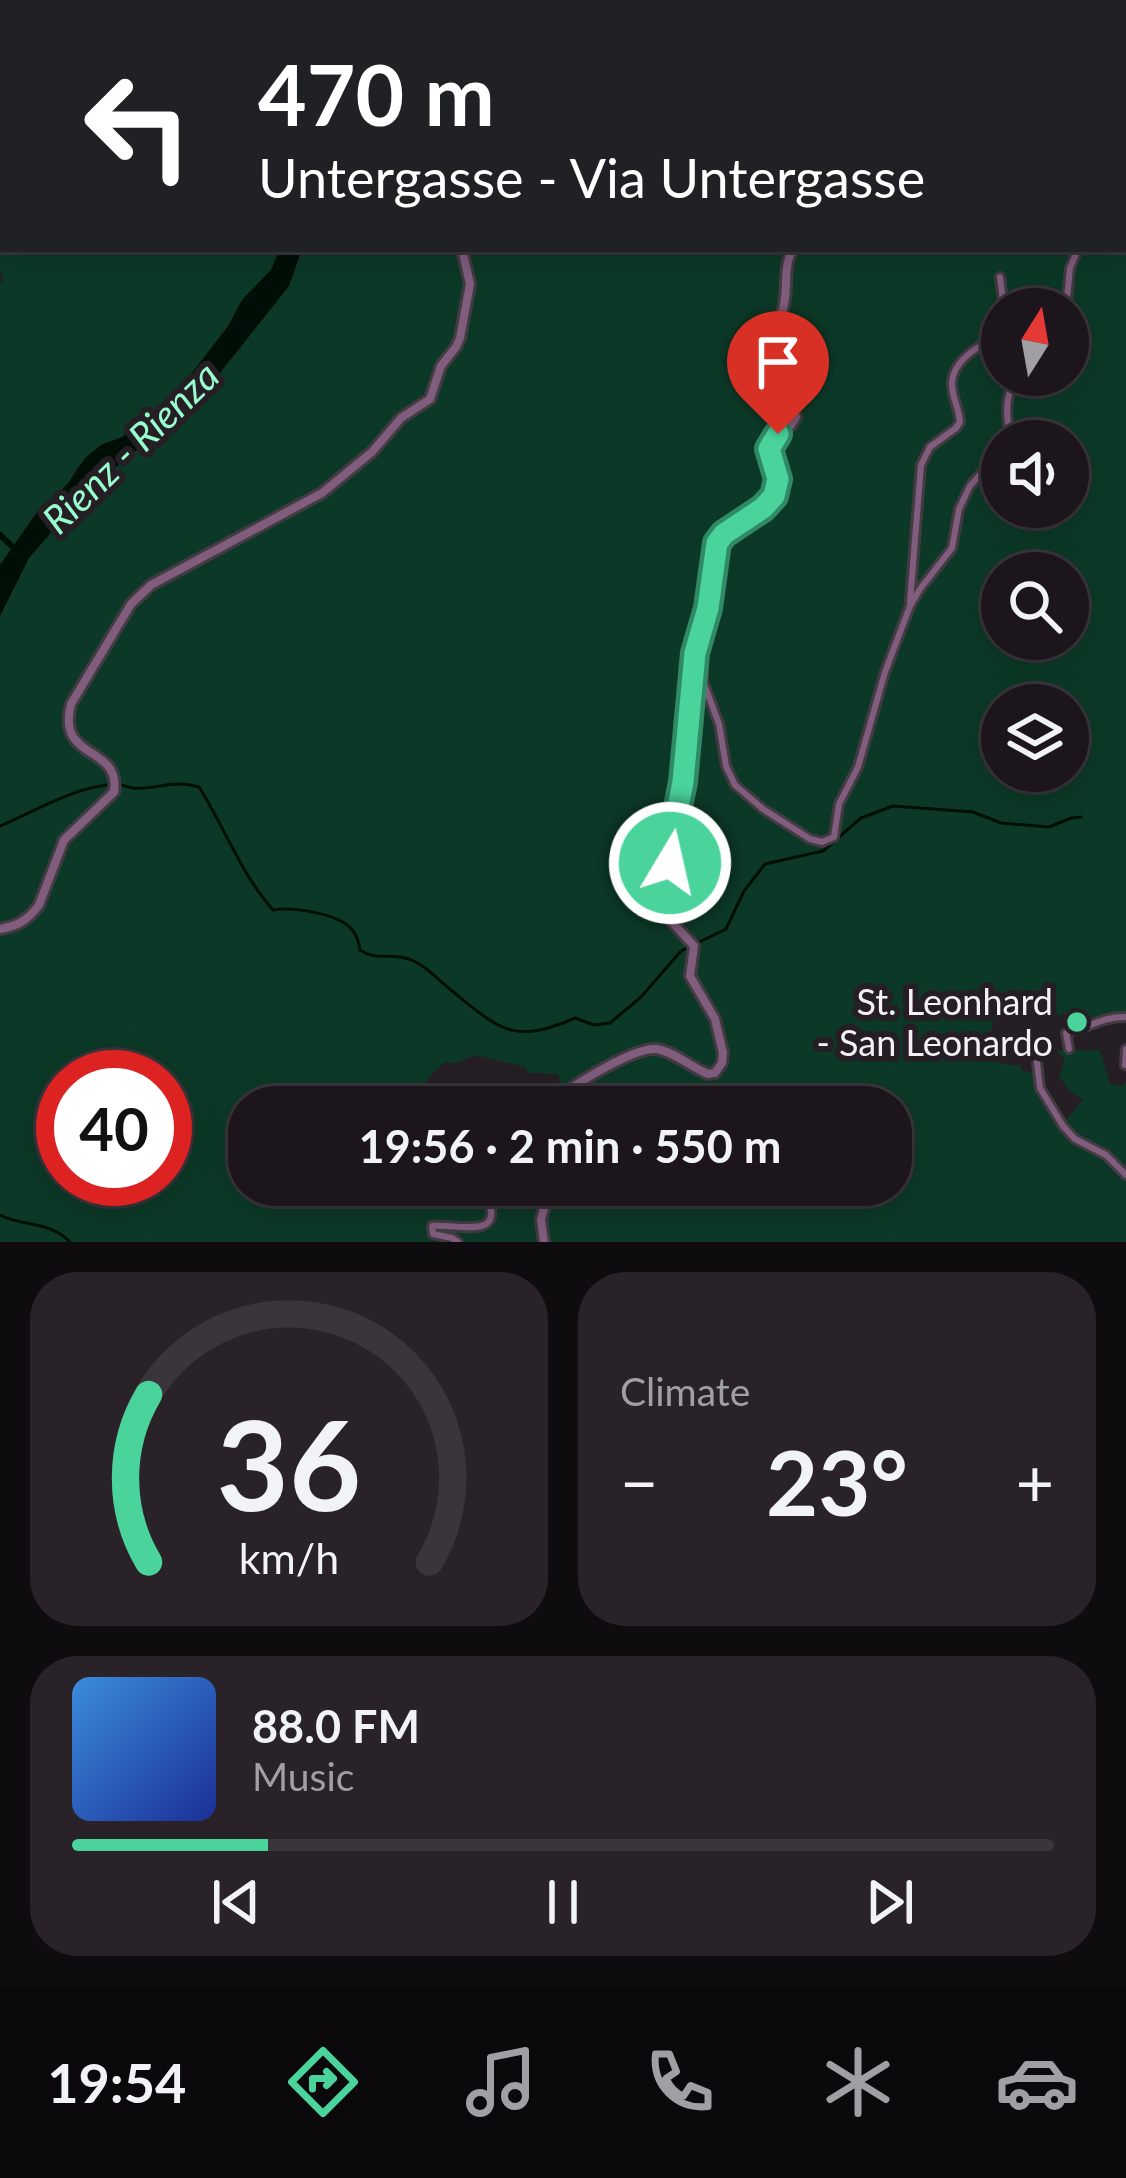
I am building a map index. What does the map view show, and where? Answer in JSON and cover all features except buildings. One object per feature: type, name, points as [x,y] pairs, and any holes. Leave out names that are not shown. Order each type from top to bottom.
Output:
[{"type":"street","points":[[0,929],[21,924],[33,913],[64,840],[114,792],[112,768],[78,746],[71,737],[68,716],[131,604],[151,585],[322,493],[373,452],[401,418],[430,399],[441,367],[460,338],[470,284],[463,252]]},
{"type":"street","points":[[577,1086],[648,1050],[663,1051],[708,1074],[720,1068],[723,1053],[715,1019],[690,976],[694,946],[672,922],[668,902],[672,837],[683,782],[698,641],[717,543],[774,496],[778,479],[770,444],[796,417],[794,407],[769,377],[762,357],[781,314],[792,252]]},
{"type":"street","points":[[1069,288],[1077,252]]},
{"type":"street","points":[[1000,277],[1001,288]]},
{"type":"street","points":[[910,606],[921,465],[930,447],[960,422],[952,387],[957,368],[981,346]]},
{"type":"street","points":[[698,641],[704,644],[703,681],[735,785],[810,839],[822,842],[834,837],[839,804],[858,767],[910,606],[952,548],[959,509],[981,473]]},
{"type":"street","points":[[1069,1049],[1066,1033],[1090,1028],[1108,1017],[1126,1017]]},
{"type":"street","points":[[1125,1065],[1126,1049]]},
{"type":"street","points":[[1036,1054],[1040,1088],[1063,1126],[1075,1139],[1106,1154],[1126,1175]]},
{"type":"street","points":[[458,1242],[433,1234],[432,1226],[480,1234],[490,1220],[488,1206]]},
{"type":"street","points":[[544,1206],[544,1242]]},
{"type":"green space","points":[[0,252],[279,252],[271,270],[242,300],[179,390],[148,419],[101,445],[75,470],[52,501],[37,511],[0,565],[3,278]]},
{"type":"green space","points":[[301,252],[1126,252],[1126,1016],[1102,1016],[1090,1023],[1085,1012],[1057,1015],[1053,997],[995,1007],[992,1029],[1002,1064],[1020,1066],[1023,1073],[1033,1071],[1038,1097],[1060,1127],[1083,1100],[1059,1076],[1065,1060],[1056,1050],[1100,1050],[1110,1084],[1126,1083],[1126,1242],[0,1242],[0,616],[29,558],[69,512],[217,377],[289,286]]},
{"type":"water","name":"Rienz - Rienza","points":[[279,252],[301,252],[289,286],[199,399],[69,512],[29,558],[0,616],[0,565],[38,511],[69,482],[85,458],[148,419],[179,390],[242,300],[271,270]]},
{"type":"waterway","points":[[0,535],[15,549]]},
{"type":"waterway","points":[[0,826],[100,786],[199,787],[242,866],[273,910],[304,911],[338,920],[353,931],[360,950],[418,963],[495,1024],[521,1032],[575,1018],[594,1025],[610,1023],[641,997],[681,951],[726,929],[744,891],[765,864],[823,851],[861,818],[893,806],[973,812],[1001,823],[1049,827],[1081,817]]},
{"type":"waterway","points":[[0,1215],[45,1227],[70,1242]]},
{"type":"place","name":"St. Leonhard - San Leonardo","points":[[1077,1022]]},
{"type":"route","points":[[670,863],[695,653],[708,608],[717,543],[774,496],[778,479],[769,449],[778,434]]}]
